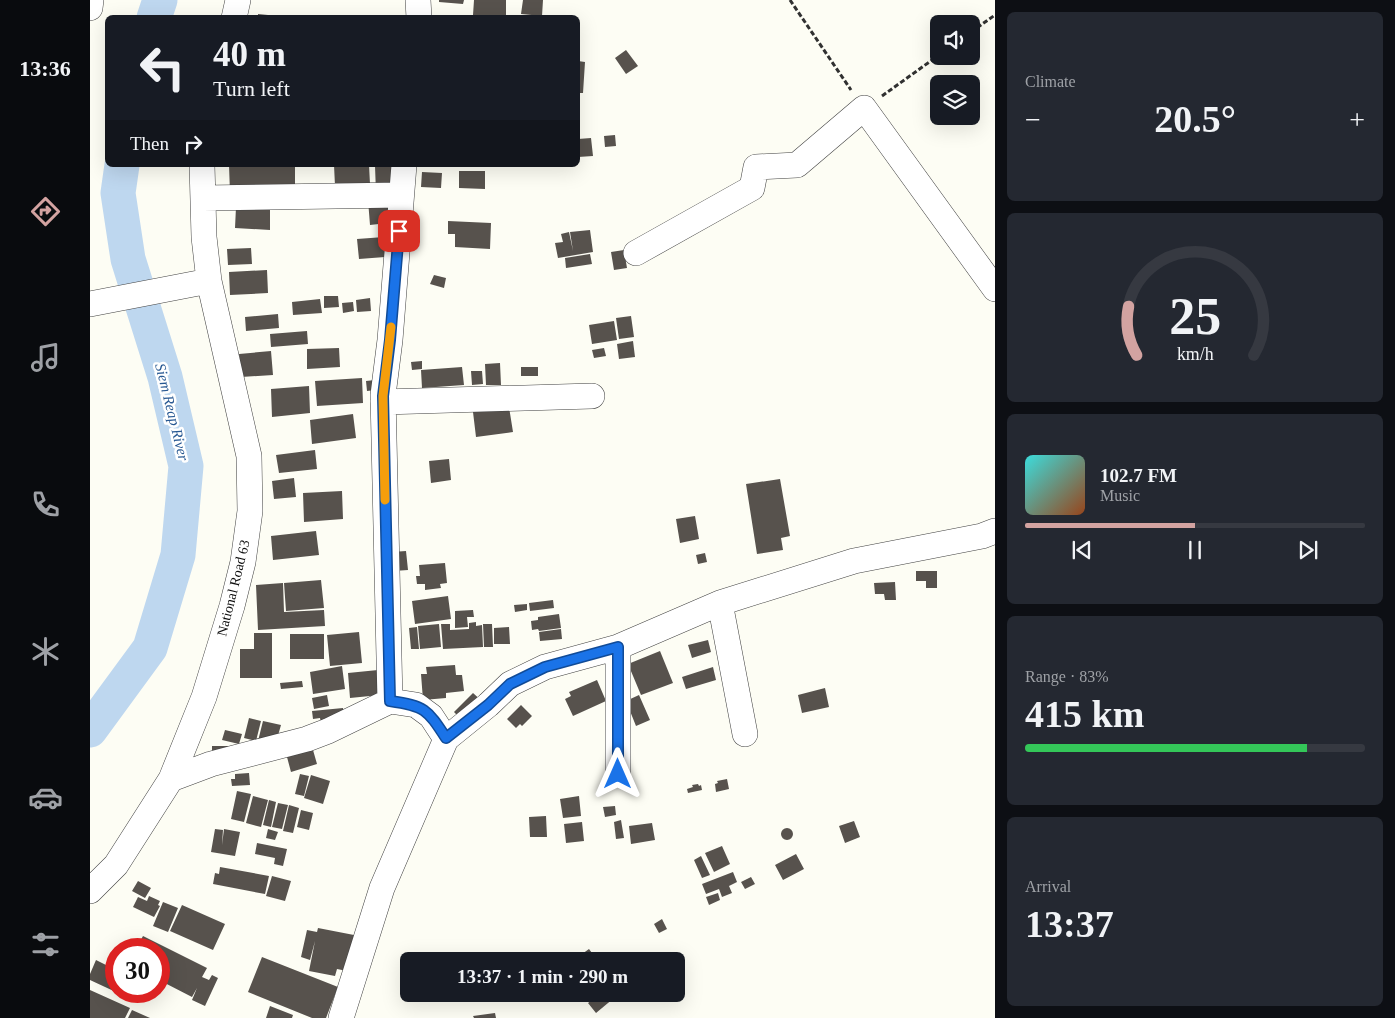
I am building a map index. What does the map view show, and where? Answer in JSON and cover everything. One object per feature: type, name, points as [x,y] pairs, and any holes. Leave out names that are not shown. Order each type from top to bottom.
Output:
[{"type":"street","points":[[90,8],[91,0]]},
{"type":"street","points":[[235,15],[238,0]]},
{"type":"street","points":[[418,0],[419,15]]},
{"type":"street","points":[[636,253],[752,188],[756,167],[797,165],[864,108],[995,289]]},
{"type":"street","name":"National Road 63","points":[[90,891],[116,865],[171,779],[204,697],[232,606],[243,562],[250,511],[249,456],[209,281],[204,237],[202,167]]},
{"type":"street","points":[[390,701],[383,402],[404,167]]},
{"type":"street","points":[[203,198],[402,195]]},
{"type":"street","points":[[90,304],[209,281]]},
{"type":"street","points":[[383,402],[592,396]]},
{"type":"street","points":[[341,1018],[382,888],[446,738],[488,705],[510,684],[545,667],[618,647],[720,603],[854,561],[982,536],[995,531]]},
{"type":"street","points":[[720,603],[745,734]]},
{"type":"street","points":[[618,647],[618,774]]},
{"type":"street","points":[[171,779],[211,764],[307,739],[390,701],[416,705],[431,716],[446,738]]},
{"type":"path","points":[[790,0],[864,108],[930,61]]},
{"type":"path","points":[[980,26],[995,15]]},
{"type":"building","points":[[439,0],[464,0],[463,4],[439,2]]},
{"type":"building","points":[[474,0],[506,0],[506,15],[473,15]]},
{"type":"building","points":[[523,0],[543,0],[542,15],[521,14]]},
{"type":"building","points":[[626,50],[638,66],[626,74],[615,58]]},
{"type":"building","points":[[580,61],[585,62],[583,93],[580,93]]},
{"type":"building","points":[[615,135],[616,146],[605,147],[604,136]]},
{"type":"building","points":[[591,138],[593,156],[580,157],[580,139]]},
{"type":"building","points":[[229,167],[295,167],[295,191],[230,193]]},
{"type":"building","points":[[334,167],[369,167],[370,184],[335,186]]},
{"type":"building","points":[[375,167],[395,167],[396,192],[376,193]]},
{"type":"building","points":[[459,171],[485,171],[485,189],[459,188]]},
{"type":"building","points":[[422,172],[442,173],[441,188],[421,187]]},
{"type":"building","points":[[394,198],[396,222],[370,225],[368,200]]},
{"type":"building","points":[[236,207],[270,209],[270,230],[235,228]]},
{"type":"building","points":[[448,221],[491,223],[490,249],[455,247],[455,234],[448,234]]},
{"type":"building","points":[[590,230],[593,252],[558,258],[555,243],[563,242],[561,234],[569,232],[573,251],[570,232]]},
{"type":"building","points":[[384,237],[385,257],[359,259],[357,239]]},
{"type":"building","points":[[251,248],[252,264],[228,265],[227,249]]},
{"type":"building","points":[[624,250],[627,268],[614,270],[611,252]]},
{"type":"building","points":[[590,254],[592,264],[566,268],[565,258]]},
{"type":"building","points":[[267,270],[268,293],[230,295],[229,272]]},
{"type":"building","points":[[434,275],[446,278],[444,288],[430,284]]},
{"type":"building","points":[[324,296],[338,296],[339,307],[324,308]]},
{"type":"building","points":[[370,298],[371,311],[357,312],[356,300]]},
{"type":"building","points":[[320,299],[322,313],[293,315],[292,302]]},
{"type":"building","points":[[353,302],[354,311],[343,313],[342,303]]},
{"type":"building","points":[[278,314],[279,328],[246,331],[245,317]]},
{"type":"building","points":[[631,316],[634,337],[619,339],[616,318]]},
{"type":"building","points":[[614,321],[617,340],[592,344],[589,325]]},
{"type":"building","points":[[307,331],[308,344],[271,347],[270,334]]},
{"type":"building","points":[[633,341],[635,357],[619,359],[617,344]]},
{"type":"building","points":[[339,348],[340,367],[307,369],[307,349]]},
{"type":"building","points":[[604,348],[606,356],[594,358],[592,350]]},
{"type":"building","points":[[271,351],[273,375],[241,377],[239,354]]},
{"type":"building","points":[[422,361],[422,369],[412,370],[411,362]]},
{"type":"building","points":[[500,363],[501,385],[486,385],[485,364]]},
{"type":"building","points":[[462,367],[464,385],[422,388],[421,370]]},
{"type":"building","points":[[521,367],[538,367],[538,376],[521,376]]},
{"type":"building","points":[[471,371],[482,371],[483,384],[472,385]]},
{"type":"building","points":[[362,378],[363,403],[317,406],[315,381]]},
{"type":"building","points":[[375,380],[376,390],[367,391],[366,381]]},
{"type":"building","points":[[309,386],[310,413],[272,417],[271,389]]},
{"type":"building","points":[[509,407],[513,432],[476,437],[473,412]]},
{"type":"building","points":[[353,414],[356,438],[312,444],[310,420]]},
{"type":"building","points":[[315,450],[317,469],[279,473],[276,455]]},
{"type":"building","points":[[449,459],[451,480],[431,483],[429,461]]},
{"type":"building","points":[[294,478],[296,497],[274,499],[272,481]]},
{"type":"building","points":[[780,479],[790,536],[781,538],[783,550],[757,554],[746,484]]},
{"type":"building","points":[[342,491],[343,519],[304,522],[303,493]]},
{"type":"building","points":[[695,516],[699,539],[680,543],[676,519]]},
{"type":"building","points":[[316,531],[319,555],[273,560],[271,536]]},
{"type":"building","points":[[406,551],[408,570],[394,571],[392,552]]},
{"type":"building","points":[[705,553],[707,562],[698,564],[696,555]]},
{"type":"building","points":[[445,563],[447,583],[440,584],[441,588],[425,590],[425,584],[417,584],[416,576],[420,576],[419,565]]},
{"type":"building","points":[[916,571],[937,571],[937,588],[926,588],[926,581],[916,581]]},
{"type":"building","points":[[321,580],[324,608],[286,611],[284,583]]},
{"type":"building","points":[[895,582],[896,600],[885,600],[884,594],[875,594],[874,583]]},
{"type":"building","points":[[283,583],[284,612],[324,610],[325,626],[258,630],[256,585]]},
{"type":"building","points":[[448,596],[451,619],[415,624],[412,601]]},
{"type":"building","points":[[553,600],[554,608],[530,611],[529,603]]},
{"type":"building","points":[[527,604],[527,610],[515,612],[514,605]]},
{"type":"building","points":[[473,610],[474,617],[467,617],[468,627],[455,628],[455,611]]},
{"type":"building","points":[[559,614],[561,628],[532,630],[531,621],[538,620],[538,617]]},
{"type":"building","points":[[476,622],[476,626],[482,625],[483,647],[443,649],[441,624],[450,624],[450,630],[469,629],[469,623]]},
{"type":"building","points":[[439,624],[441,647],[420,649],[418,626]]},
{"type":"building","points":[[483,624],[492,624],[493,647],[484,647]]},
{"type":"building","points":[[417,627],[419,649],[411,649],[409,628]]},
{"type":"building","points":[[509,627],[510,644],[494,644],[494,628]]},
{"type":"building","points":[[561,629],[562,639],[540,641],[539,632]]},
{"type":"building","points":[[359,632],[362,663],[330,666],[327,635]]},
{"type":"building","points":[[254,633],[272,633],[272,678],[240,678],[240,649],[254,649]]},
{"type":"building","points":[[290,634],[324,634],[324,659],[290,659]]},
{"type":"building","points":[[708,640],[711,652],[692,658],[688,645]]},
{"type":"building","points":[[660,651],[673,683],[641,695],[628,664]]},
{"type":"building","points":[[455,665],[456,675],[462,675],[464,691],[446,693],[446,698],[423,700],[421,674],[427,674],[426,667]]},
{"type":"building","points":[[342,666],[345,689],[313,694],[310,672]]},
{"type":"building","points":[[713,667],[716,680],[686,689],[682,677]]},
{"type":"building","points":[[378,670],[380,695],[350,698],[348,673]]},
{"type":"building","points":[[597,680],[606,701],[573,716],[565,699],[571,696],[569,692]]},
{"type":"building","points":[[302,681],[303,687],[281,689],[280,683]]},
{"type":"building","points":[[825,688],[829,707],[802,713],[798,695]]},
{"type":"building","points":[[473,693],[484,703],[461,719],[454,712]]},
{"type":"building","points":[[327,695],[329,706],[314,709],[312,698]]},
{"type":"building","points":[[639,695],[650,720],[636,726],[626,701]]},
{"type":"building","points":[[521,705],[532,716],[522,726],[520,724],[516,728],[507,719]]},
{"type":"building","points":[[343,708],[344,721],[321,723],[320,718],[313,719],[312,711]]},
{"type":"building","points":[[249,718],[261,721],[256,741],[244,738]]},
{"type":"building","points":[[263,721],[281,725],[277,739],[258,741]]},
{"type":"building","points":[[225,730],[242,734],[239,744],[222,740]]},
{"type":"building","points":[[212,746],[228,746],[228,757],[212,756]]},
{"type":"building","points":[[313,750],[317,764],[291,772],[287,757]]},
{"type":"building","points":[[249,773],[250,785],[232,786],[231,779],[235,779],[235,774]]},
{"type":"building","points":[[300,774],[309,776],[304,796],[295,794]]},
{"type":"building","points":[[311,775],[330,781],[323,804],[304,798]]},
{"type":"building","points":[[727,779],[729,789],[716,792],[715,784],[718,783],[717,781]]},
{"type":"building","points":[[698,784],[699,786],[701,785],[702,790],[688,793],[687,789],[693,787],[692,785]]},
{"type":"building","points":[[237,791],[251,794],[244,822],[231,819]]},
{"type":"building","points":[[253,796],[268,800],[261,827],[246,823]]},
{"type":"building","points":[[579,796],[581,816],[563,818],[560,799]]},
{"type":"building","points":[[269,800],[276,802],[271,827],[263,825]]},
{"type":"building","points":[[278,803],[288,805],[282,829],[272,827]]},
{"type":"building","points":[[289,805],[299,808],[293,833],[283,831]]},
{"type":"building","points":[[615,806],[616,815],[605,817],[603,807]]},
{"type":"building","points":[[301,810],[313,813],[309,830],[297,827]]},
{"type":"building","points":[[546,816],[547,837],[530,837],[529,817]]},
{"type":"building","points":[[621,820],[624,838],[616,839],[614,822]]},
{"type":"building","points":[[854,821],[860,837],[845,843],[839,826]]},
{"type":"building","points":[[582,822],[584,841],[566,843],[564,824]]},
{"type":"building","points":[[652,823],[655,840],[631,844],[629,826]]},
{"type":"building","points":[[787,828],[793,834],[787,840],[781,834]]},
{"type":"building","points":[[215,829],[223,830],[222,845],[224,829],[240,832],[235,856],[211,852]]},
{"type":"building","points":[[268,829],[278,832],[275,840],[266,838]]},
{"type":"building","points":[[257,843],[287,849],[283,866],[274,864],[275,858],[255,854]]},
{"type":"building","points":[[722,846],[730,864],[714,872],[705,853]]},
{"type":"building","points":[[796,854],[804,869],[783,880],[775,865]]},
{"type":"building","points":[[701,856],[710,875],[702,878],[694,860]]},
{"type":"building","points":[[220,867],[269,876],[265,894],[213,884],[215,873],[219,874]]},
{"type":"building","points":[[733,872],[737,882],[729,886],[732,893],[722,897],[719,889],[706,894],[702,884]]},
{"type":"building","points":[[272,876],[291,881],[285,901],[266,896]]},
{"type":"building","points":[[751,877],[755,884],[745,889],[741,882]]},
{"type":"building","points":[[138,881],[151,888],[145,898],[132,891]]},
{"type":"building","points":[[718,893],[720,900],[709,905],[706,897]]},
{"type":"building","points":[[149,896],[160,901],[158,905],[160,906],[154,917],[133,907],[138,897],[147,901]]},
{"type":"building","points":[[163,902],[178,908],[168,932],[153,926]]},
{"type":"building","points":[[182,905],[225,924],[213,950],[170,931]]},
{"type":"building","points":[[662,919],[667,929],[659,933],[654,924]]},
{"type":"building","points":[[318,928],[354,935],[347,971],[337,969],[335,976],[309,971],[315,941],[310,960],[301,957],[307,930],[317,932]]},
{"type":"building","points":[[170,950],[207,968],[202,977],[209,980],[212,975],[218,978],[205,1006],[192,1000],[197,988],[192,997],[170,986]]},
{"type":"building","points":[[262,957],[338,987],[326,1018],[312,1018],[248,992]]},
{"type":"building","points":[[96,960],[105,964],[105,987],[90,980],[90,974]]},
{"type":"building","points":[[90,990],[105,997],[105,1003],[119,1003],[130,1008],[125,1018],[90,1018]]},
{"type":"building","points":[[589,1002],[609,1002],[596,1013],[588,1003]]},
{"type":"building","points":[[270,1006],[293,1015],[292,1018],[266,1018]]},
{"type":"building","points":[[132,1010],[150,1018],[128,1018]]},
{"type":"building","points":[[495,1013],[496,1018],[474,1018],[473,1016]]},
{"type":"waterway","name":"Siem Reap River","points":[[155,15],[160,0]]},
{"type":"waterway","name":"Siem Reap River","points":[[90,730],[150,648],[178,555],[186,466],[165,377],[128,259],[118,193],[122,167]]},
{"type":"slow traffic","points":[[385,500],[383,396],[391,327]]},
{"type":"route","points":[[399,231],[390,340],[383,396],[390,701],[416,705],[431,716],[446,738],[488,705],[510,684],[545,667],[618,647],[618,774]]}]
